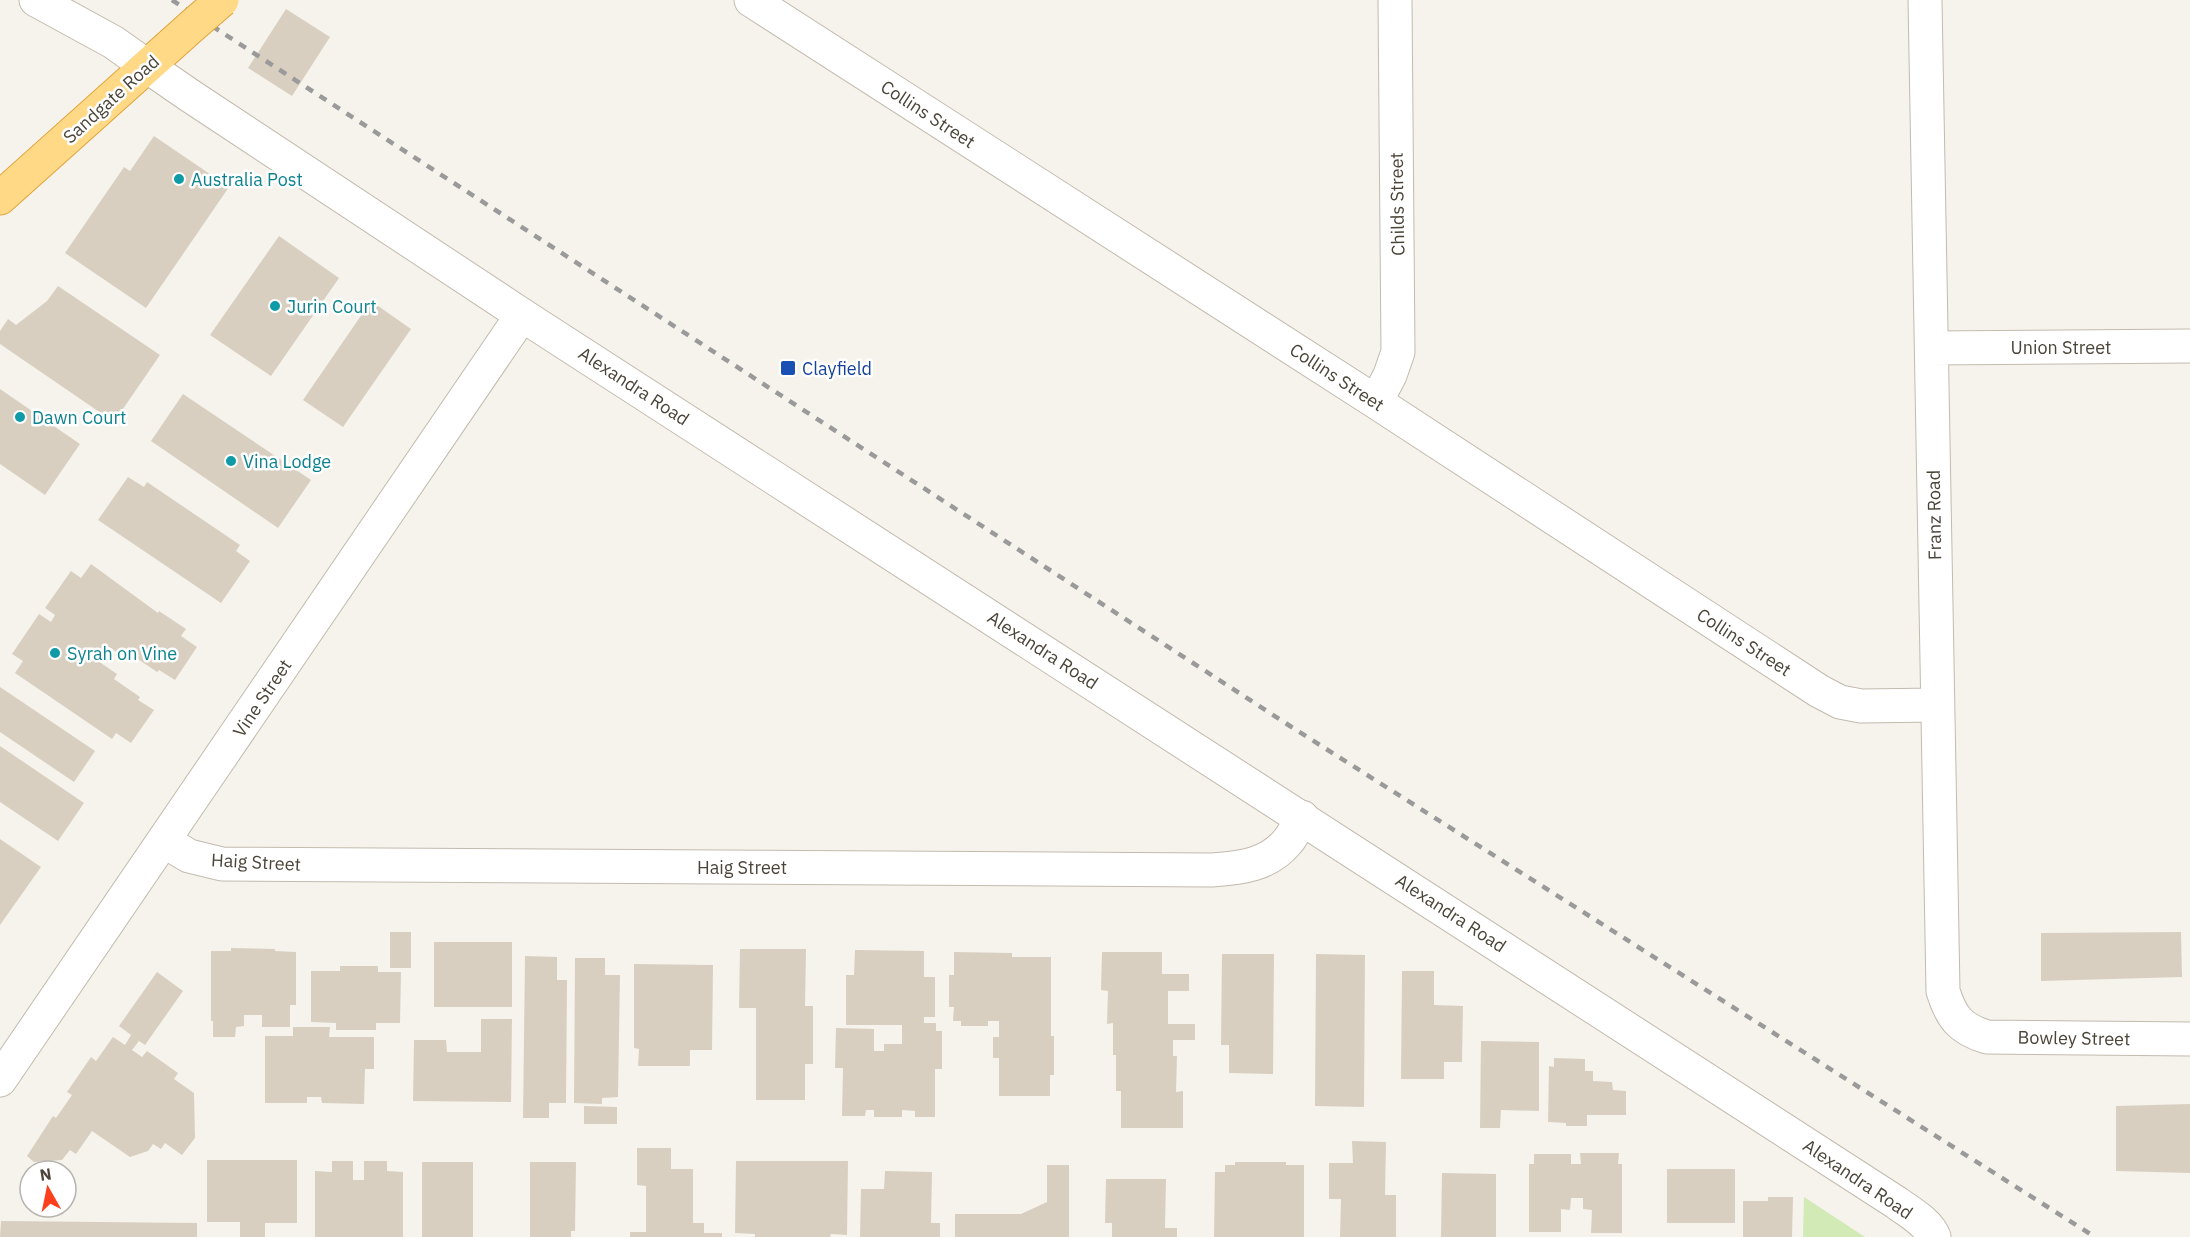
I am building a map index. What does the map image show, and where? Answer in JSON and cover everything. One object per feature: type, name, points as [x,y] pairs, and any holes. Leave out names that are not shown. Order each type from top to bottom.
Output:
[{"type":"highway","name":"Sandgate Road","points":[[0,198],[222,0]]},
{"type":"street","name":"Alexandra Road","points":[[36,0],[114,42],[522,315],[1302,816],[1897,1203],[1932,1231],[1934,1237]]},
{"type":"street","name":"Collins Street","points":[[751,0],[1376,402],[1819,691],[1840,702],[1860,706],[1936,705]]},
{"type":"street","name":"Childs Street","points":[[1376,402],[1390,375],[1398,352],[1395,0]]},
{"type":"street","name":"Franz Road","points":[[1925,0],[1942,981],[1949,1010],[1962,1025]]},
{"type":"street","name":"Vine Street","points":[[0,1080],[522,315]]},
{"type":"street","name":"Union Street","points":[[1932,348],[2190,346]]},
{"type":"street","name":"Haig Street","points":[[164,841],[189,856],[222,864],[1212,870],[1244,867],[1265,861],[1288,841],[1302,816]]},
{"type":"street","name":"Bowley Street","points":[[1962,1025],[1987,1037],[2190,1039]]},
{"type":"green space","points":[[1804,1197],[1865,1237],[1803,1237]]},
{"type":"building","points":[[286,9],[330,37],[292,96],[248,68]]},
{"type":"building","points":[[154,136],[229,187],[146,308],[65,253],[124,167],[130,171]]},
{"type":"building","name":"Jurin Court","points":[[279,236],[339,278],[271,376],[210,335]]},
{"type":"building","points":[[58,286],[160,355],[114,422],[0,344],[0,331],[8,319],[16,325],[47,301]]},
{"type":"building","points":[[371,301],[411,329],[343,427],[303,400]]},
{"type":"building","name":"Dawn Court","points":[[0,389],[80,444],[45,495],[0,464]]},
{"type":"building","name":"Vina Lodge","points":[[183,394],[311,480],[278,528],[151,441]]},
{"type":"building","points":[[128,477],[144,487],[147,482],[240,545],[236,551],[250,561],[221,603],[98,520]]},
{"type":"building","name":"Syrah on Vine","points":[[91,564],[158,613],[159,611],[186,629],[181,636],[197,647],[175,680],[159,670],[157,672],[129,653],[126,659],[105,644],[95,659],[117,674],[114,679],[140,697],[138,700],[154,710],[131,743],[116,733],[112,739],[15,673],[23,661],[12,654],[39,614],[51,622],[55,615],[45,608],[71,571],[81,578]]},
{"type":"building","points":[[0,687],[95,751],[74,782],[0,732]]},
{"type":"building","points":[[0,746],[84,803],[58,841],[0,802]]},
{"type":"building","points":[[0,839],[41,867],[0,925]]},
{"type":"building","points":[[390,932],[411,932],[411,968],[390,968]]},
{"type":"building","points":[[2181,932],[2182,977],[2041,981],[2041,933]]},
{"type":"building","points":[[434,942],[512,942],[512,1007],[434,1007]]},
{"type":"building","points":[[231,948],[296,952],[296,1005],[290,1005],[290,1027],[262,1027],[262,1015],[244,1015],[244,1026],[236,1027],[235,1037],[213,1037],[211,951],[231,951]]},
{"type":"building","points":[[740,949],[806,949],[805,1006],[813,1006],[813,1064],[805,1064],[805,1100],[756,1100],[756,1008],[739,1008]]},
{"type":"building","points":[[855,950],[924,951],[924,977],[935,977],[935,1017],[924,1017],[924,1023],[936,1023],[936,1031],[942,1031],[942,1069],[935,1069],[935,1117],[915,1117],[915,1111],[902,1110],[902,1117],[874,1117],[874,1110],[866,1110],[865,1116],[842,1116],[843,1068],[835,1068],[836,1028],[874,1029],[874,1051],[884,1051],[884,1044],[902,1044],[902,1025],[846,1025],[846,975],[854,975]]},
{"type":"building","points":[[954,952],[1012,953],[1012,957],[1051,957],[1051,1036],[1054,1036],[1054,1075],[1050,1075],[1050,1096],[999,1096],[999,1058],[993,1058],[993,1037],[999,1037],[999,1021],[988,1021],[988,1026],[961,1026],[961,1021],[953,1021],[954,1007],[949,1007],[949,975],[954,975]]},
{"type":"building","points":[[1102,952],[1162,952],[1162,974],[1189,974],[1189,991],[1168,991],[1168,1024],[1195,1024],[1195,1040],[1173,1040],[1173,1056],[1177,1056],[1176,1092],[1183,1091],[1183,1128],[1121,1128],[1121,1091],[1116,1091],[1113,1023],[1107,1024],[1108,991],[1101,990]]},
{"type":"building","points":[[1222,954],[1274,954],[1273,1074],[1229,1073],[1229,1045],[1221,1045]]},
{"type":"building","points":[[1316,954],[1365,955],[1364,1107],[1315,1106]]},
{"type":"building","points":[[525,956],[557,957],[557,980],[567,980],[566,1103],[549,1103],[549,1118],[523,1118]]},
{"type":"building","points":[[575,958],[605,958],[605,975],[620,975],[618,1097],[602,1098],[602,1104],[574,1103]]},
{"type":"building","points":[[634,964],[713,965],[712,1050],[690,1050],[690,1066],[638,1066],[639,1049],[634,1048]]},
{"type":"building","points":[[340,966],[378,966],[378,972],[401,972],[400,1023],[376,1023],[376,1030],[336,1030],[336,1023],[311,1022],[311,971],[340,971]]},
{"type":"building","points":[[1402,971],[1434,971],[1434,1005],[1463,1006],[1462,1062],[1444,1062],[1444,1079],[1401,1079]]},
{"type":"building","points":[[157,972],[183,991],[145,1045],[139,1041],[132,1050],[142,1057],[147,1051],[178,1073],[174,1079],[194,1093],[195,1138],[182,1155],[165,1143],[161,1149],[153,1144],[148,1151],[130,1157],[92,1131],[76,1154],[70,1150],[63,1159],[30,1159],[27,1156],[53,1116],[56,1118],[72,1095],[67,1092],[91,1057],[96,1061],[113,1037],[125,1045],[131,1035],[119,1026]]},
{"type":"building","points":[[481,1019],[512,1019],[511,1102],[413,1101],[414,1040],[446,1040],[447,1052],[481,1052]]},
{"type":"building","points":[[293,1027],[330,1027],[329,1037],[374,1037],[374,1069],[365,1069],[364,1104],[322,1103],[321,1097],[307,1097],[307,1103],[265,1103],[265,1036],[293,1036]]},
{"type":"building","points":[[1481,1041],[1539,1042],[1539,1111],[1501,1110],[1500,1128],[1480,1128]]},
{"type":"building","points":[[1554,1058],[1585,1059],[1585,1071],[1593,1071],[1593,1081],[1612,1082],[1613,1090],[1626,1091],[1626,1115],[1587,1115],[1587,1126],[1566,1126],[1566,1123],[1548,1122],[1549,1066],[1554,1067]]},
{"type":"building","points":[[2190,1104],[2190,1173],[2116,1171],[2116,1106]]},
{"type":"building","points":[[584,1106],[617,1107],[617,1124],[584,1124]]},
{"type":"building","points":[[1352,1141],[1386,1142],[1385,1195],[1396,1195],[1396,1237],[1340,1237],[1341,1199],[1329,1199],[1329,1163],[1353,1163]]},
{"type":"building","points":[[637,1148],[671,1148],[671,1169],[693,1169],[693,1223],[704,1223],[704,1233],[722,1233],[722,1237],[630,1237],[630,1232],[646,1232],[646,1186],[637,1185]]},
{"type":"building","points":[[1580,1153],[1619,1153],[1618,1164],[1622,1164],[1622,1233],[1591,1233],[1592,1210],[1583,1209],[1583,1198],[1571,1198],[1570,1210],[1561,1209],[1561,1232],[1529,1232],[1529,1164],[1534,1164],[1534,1154],[1571,1154],[1571,1164],[1581,1164]]},
{"type":"building","points":[[207,1160],[297,1160],[297,1223],[265,1223],[265,1237],[240,1237],[240,1222],[207,1222]]},
{"type":"building","points":[[332,1161],[353,1161],[353,1180],[364,1180],[364,1161],[387,1161],[387,1171],[403,1172],[403,1237],[315,1237],[315,1171],[332,1172]]},
{"type":"building","points":[[736,1161],[848,1161],[847,1235],[755,1237],[755,1234],[735,1233]]},
{"type":"building","points":[[422,1162],[473,1162],[473,1237],[422,1237]]},
{"type":"building","points":[[530,1162],[576,1162],[575,1231],[571,1231],[571,1237],[530,1237]]},
{"type":"building","points":[[1235,1162],[1286,1162],[1286,1165],[1304,1165],[1304,1237],[1214,1237],[1215,1172],[1225,1172],[1225,1165],[1235,1165]]},
{"type":"building","points":[[1047,1165],[1069,1165],[1069,1237],[955,1237],[955,1214],[1021,1214],[1047,1202]]},
{"type":"building","points":[[1667,1169],[1735,1169],[1735,1223],[1667,1223]]},
{"type":"building","points":[[885,1171],[932,1172],[931,1223],[940,1223],[940,1237],[860,1237],[861,1189],[884,1189]]},
{"type":"building","points":[[1442,1173],[1496,1174],[1496,1237],[1441,1237]]},
{"type":"building","points":[[1106,1179],[1166,1179],[1165,1228],[1177,1228],[1177,1237],[1112,1237],[1112,1223],[1105,1223]]},
{"type":"building","points":[[1768,1197],[1793,1197],[1792,1237],[1743,1237],[1743,1201],[1768,1201]]},
{"type":"building","points":[[1,1221],[197,1223],[197,1237],[0,1237]]},
{"type":"railway","points":[[172,0],[1290,726],[2095,1237]]},
{"type":"place","name":"Australia Post","points":[[179,179]]},
{"type":"place","name":"Jurin Court","points":[[275,306]]},
{"type":"place","name":"Clayfield","points":[[788,368]]},
{"type":"place","name":"Dawn Court","points":[[20,417]]},
{"type":"place","name":"Vina Lodge","points":[[231,461]]},
{"type":"place","name":"Syrah on Vine","points":[[55,653]]}]
